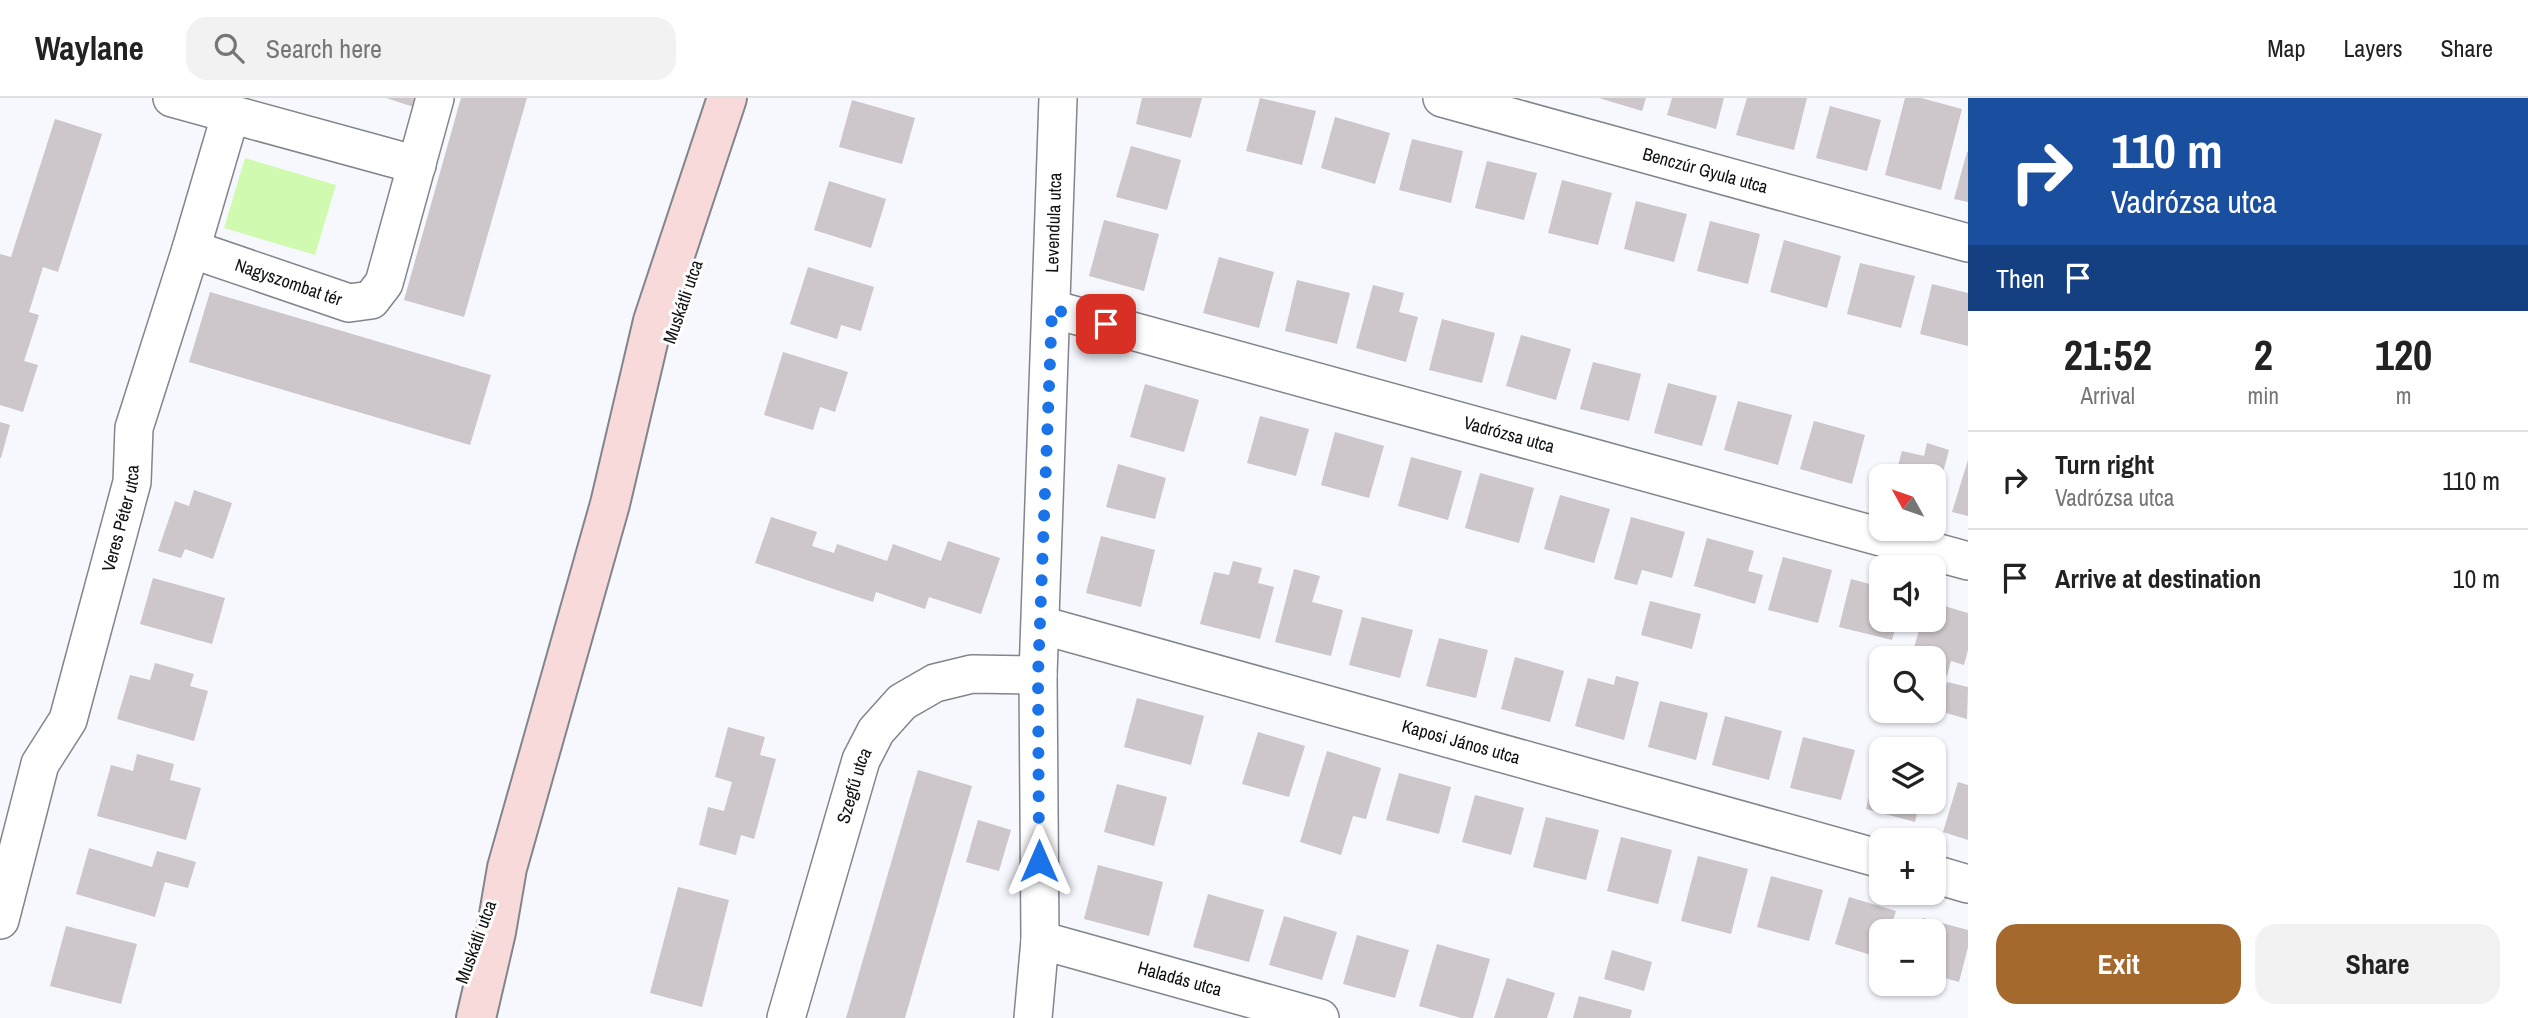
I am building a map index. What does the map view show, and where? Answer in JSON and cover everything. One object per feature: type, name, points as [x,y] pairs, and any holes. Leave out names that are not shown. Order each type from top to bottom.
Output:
[{"type":"main road","name":"Muskátli utca","points":[[476,1018],[496,932],[507,868],[610,504],[653,321],[727,98]]},
{"type":"main road","name":"Muskátli utca","points":[[610,504],[674,330],[753,98]]},
{"type":"main road","name":"Muskátli utca","points":[[450,1018],[479,929],[507,868]]},
{"type":"street","points":[[172,98],[417,165]]},
{"type":"street","name":"Nagyszombat tér","points":[[191,249],[349,303],[370,300],[384,283],[435,98]]},
{"type":"street","name":"Levendula utca","points":[[1033,1018],[1040,940],[1038,675],[1058,98]]},
{"type":"street","name":"Benczúr Gyula utca","points":[[1442,98],[1968,243]]},
{"type":"street","name":"Veres Péter utca","points":[[0,919],[40,764],[68,720],[132,482],[134,428],[191,249],[230,113]]},
{"type":"street","name":"Vadrózsa utca","points":[[1052,309],[1968,561]]},
{"type":"street","name":"Kaposi János utca","points":[[1041,625],[1869,856]]},
{"type":"street","name":"Szegfű utca","points":[[786,1018],[861,760],[876,731],[902,702],[935,683],[972,674],[1038,675]]},
{"type":"street","points":[[1946,878],[1968,884]]},
{"type":"street","name":"Haladás utca","points":[[1040,940],[1320,1018]]},
{"type":"green space","points":[[245,158],[336,185],[315,255],[224,228]]},
{"type":"building","points":[[386,98],[423,98],[420,109]]},
{"type":"building","points":[[461,98],[527,98],[464,317],[404,300]]},
{"type":"building","points":[[1142,98],[1202,98],[1191,138],[1136,124]]},
{"type":"building","points":[[1260,98],[1316,111],[1302,165],[1246,151]]},
{"type":"building","points":[[1599,98],[1646,98],[1642,111]]},
{"type":"building","points":[[1672,98],[1724,98],[1716,129],[1667,115]]},
{"type":"building","points":[[1747,98],[1807,98],[1794,150],[1736,135]]},
{"type":"building","points":[[1905,98],[1921,98],[1962,109],[1941,190],[1885,175]]},
{"type":"building","points":[[852,100],[915,118],[902,164],[839,147]]},
{"type":"building","points":[[1830,106],[1881,120],[1867,171],[1816,158]]},
{"type":"building","points":[[1335,117],[1390,133],[1375,184],[1321,168]]},
{"type":"building","points":[[55,119],[102,134],[58,272],[43,267],[29,312],[39,315],[24,361],[38,365],[23,412],[0,405],[0,254],[11,257]]},
{"type":"building","points":[[1412,139],[1463,151],[1451,203],[1399,190]]},
{"type":"building","points":[[1131,146],[1181,160],[1167,210],[1116,197]]},
{"type":"building","points":[[1968,152],[1968,202],[1954,199]]},
{"type":"building","points":[[1487,161],[1537,173],[1524,220],[1475,208]]},
{"type":"building","points":[[1562,180],[1612,193],[1598,245],[1548,233]]},
{"type":"building","points":[[829,181],[886,199],[871,248],[814,230]]},
{"type":"building","points":[[1636,201],[1687,214],[1674,262],[1624,249]]},
{"type":"building","points":[[1104,220],[1159,234],[1144,291],[1089,276]]},
{"type":"building","points":[[1710,221],[1760,234],[1748,284],[1697,271]]},
{"type":"building","points":[[1784,240],[1841,256],[1827,308],[1770,292]]},
{"type":"building","points":[[1219,257],[1274,272],[1259,328],[1203,313]]},
{"type":"building","points":[[1860,263],[1915,276],[1901,328],[1847,314]]},
{"type":"building","points":[[808,267],[874,287],[861,331],[841,325],[837,339],[790,324]]},
{"type":"building","points":[[1297,280],[1350,293],[1337,344],[1285,331]]},
{"type":"building","points":[[1932,284],[1968,293],[1968,346],[1920,334]]},
{"type":"building","points":[[1373,285],[1404,293],[1399,312],[1418,317],[1406,362],[1356,348]]},
{"type":"building","points":[[210,292],[491,375],[470,445],[189,362]]},
{"type":"building","points":[[1442,319],[1495,333],[1482,383],[1429,370]]},
{"type":"building","points":[[1521,335],[1571,349],[1556,400],[1506,386]]},
{"type":"building","points":[[783,352],[848,372],[835,412],[820,407],[813,430],[764,415]]},
{"type":"building","points":[[1593,362],[1641,374],[1629,421],[1580,409]]},
{"type":"building","points":[[1668,383],[1717,396],[1702,446],[1654,433]]},
{"type":"building","points":[[1145,384],[1199,400],[1184,452],[1130,437]]},
{"type":"building","points":[[1738,401],[1792,415],[1778,465],[1724,450]]},
{"type":"building","points":[[1260,416],[1309,429],[1296,476],[1247,463]]},
{"type":"building","points":[[1814,421],[1865,435],[1852,484],[1800,469]]},
{"type":"building","points":[[0,422],[10,425],[1,458],[0,458]]},
{"type":"building","points":[[1335,432],[1384,446],[1369,498],[1321,485]]},
{"type":"building","points":[[1927,443],[1949,450],[1945,464],[1898,464],[1902,451],[1924,456]]},
{"type":"building","points":[[1411,457],[1462,471],[1448,520],[1398,506]]},
{"type":"building","points":[[1968,460],[1968,516],[1952,512]]},
{"type":"building","points":[[1118,464],[1166,478],[1155,519],[1106,507]]},
{"type":"building","points":[[1480,473],[1534,488],[1519,543],[1465,528]]},
{"type":"building","points":[[194,490],[232,503],[213,559],[185,549],[181,558],[158,551],[175,501],[189,506]]},
{"type":"building","points":[[1560,495],[1610,509],[1594,563],[1544,549]]},
{"type":"building","points":[[771,517],[817,532],[812,546],[834,553],[837,544],[887,561],[893,544],[941,561],[948,541],[1000,558],[981,614],[929,597],[925,609],[876,592],[873,602],[755,563]]},
{"type":"building","points":[[1631,517],[1685,532],[1672,578],[1642,570],[1637,585],[1614,579]]},
{"type":"building","points":[[1101,536],[1155,550],[1141,607],[1086,593]]},
{"type":"building","points":[[1707,538],[1754,551],[1748,571],[1763,575],[1755,604],[1694,586]]},
{"type":"building","points":[[1783,557],[1832,570],[1818,623],[1768,610]]},
{"type":"building","points":[[1233,561],[1262,568],[1258,583],[1274,587],[1260,639],[1200,624],[1214,572],[1229,575]]},
{"type":"building","points":[[1294,569],[1320,576],[1312,602],[1343,610],[1331,656],[1275,642]]},
{"type":"building","points":[[153,578],[225,598],[212,644],[140,624]]},
{"type":"building","points":[[1851,579],[1869,584],[1869,632],[1894,632],[1892,640],[1839,627]]},
{"type":"building","points":[[1650,601],[1701,614],[1692,649],[1641,635]]},
{"type":"building","points":[[1946,607],[1968,613],[1968,650],[1964,665],[1951,661],[1947,676],[1946,646],[1914,646],[1919,632],[1946,632]]},
{"type":"building","points":[[1362,617],[1413,630],[1400,678],[1349,665]]},
{"type":"building","points":[[1439,638],[1488,650],[1476,698],[1426,686]]},
{"type":"building","points":[[1515,657],[1564,671],[1550,722],[1501,709]]},
{"type":"building","points":[[155,663],[194,674],[190,686],[208,691],[194,741],[117,719],[130,675],[150,680]]},
{"type":"building","points":[[1616,676],[1639,682],[1624,740],[1575,726],[1588,678],[1614,685]]},
{"type":"building","points":[[1947,682],[1968,687],[1967,719],[1946,713]]},
{"type":"building","points":[[1137,698],[1204,716],[1191,765],[1124,747]]},
{"type":"building","points":[[1660,701],[1708,713],[1696,760],[1648,747]]},
{"type":"building","points":[[1725,716],[1782,731],[1769,780],[1712,765]]},
{"type":"building","points":[[728,727],[765,737],[760,755],[776,759],[754,839],[741,835],[736,855],[699,845],[708,807],[724,811],[732,782],[715,777]]},
{"type":"building","points":[[1258,732],[1305,746],[1289,797],[1242,784]]},
{"type":"building","points":[[1803,737],[1855,750],[1841,800],[1790,788]]},
{"type":"building","points":[[1327,751],[1381,768],[1366,819],[1353,816],[1341,855],[1300,842]]},
{"type":"building","points":[[137,754],[174,764],[170,780],[201,788],[186,840],[97,816],[111,765],[133,771]]},
{"type":"building","points":[[918,770],[972,786],[905,1018],[846,1018]]},
{"type":"building","points":[[1399,773],[1451,787],[1439,834],[1386,820]]},
{"type":"building","points":[[1958,782],[1968,785],[1968,840],[1946,833],[1944,828]]},
{"type":"building","points":[[1117,784],[1167,797],[1154,846],[1104,832]]},
{"type":"building","points":[[1475,795],[1524,808],[1511,855],[1462,842]]},
{"type":"building","points":[[1885,814],[1917,814],[1915,822]]},
{"type":"building","points":[[1546,817],[1599,830],[1586,880],[1533,867]]},
{"type":"building","points":[[978,820],[1011,830],[999,871],[966,862]]},
{"type":"building","points":[[1621,837],[1672,850],[1658,904],[1607,891]]},
{"type":"building","points":[[89,848],[152,867],[157,851],[196,862],[188,888],[165,882],[155,917],[76,894]]},
{"type":"building","points":[[1698,856],[1748,869],[1731,934],[1681,921]]},
{"type":"building","points":[[1098,865],[1163,882],[1149,936],[1084,919]]},
{"type":"building","points":[[1771,876],[1823,890],[1809,941],[1757,927]]},
{"type":"building","points":[[678,887],[729,900],[702,1007],[650,993]]},
{"type":"building","points":[[1208,894],[1264,910],[1249,962],[1193,947]]},
{"type":"building","points":[[1849,897],[1896,911],[1894,919],[1869,919],[1869,954],[1835,944]]},
{"type":"building","points":[[1284,916],[1337,932],[1322,980],[1269,965]]},
{"type":"building","points":[[1946,924],[1968,930],[1968,947],[1959,982],[1946,978]]},
{"type":"building","points":[[66,926],[137,944],[121,1004],[50,986]]},
{"type":"building","points":[[1357,935],[1409,950],[1395,998],[1343,984]]},
{"type":"building","points":[[1437,944],[1490,959],[1473,1018],[1461,1018],[1419,1006]]},
{"type":"building","points":[[1612,950],[1652,962],[1644,991],[1604,979]]},
{"type":"building","points":[[1507,978],[1555,993],[1547,1018],[1494,1018]]},
{"type":"building","points":[[1579,996],[1632,1010],[1630,1018],[1573,1018]]},
{"type":"route","points":[[1039,861],[1038,675],[1052,309],[1106,324]]}]
